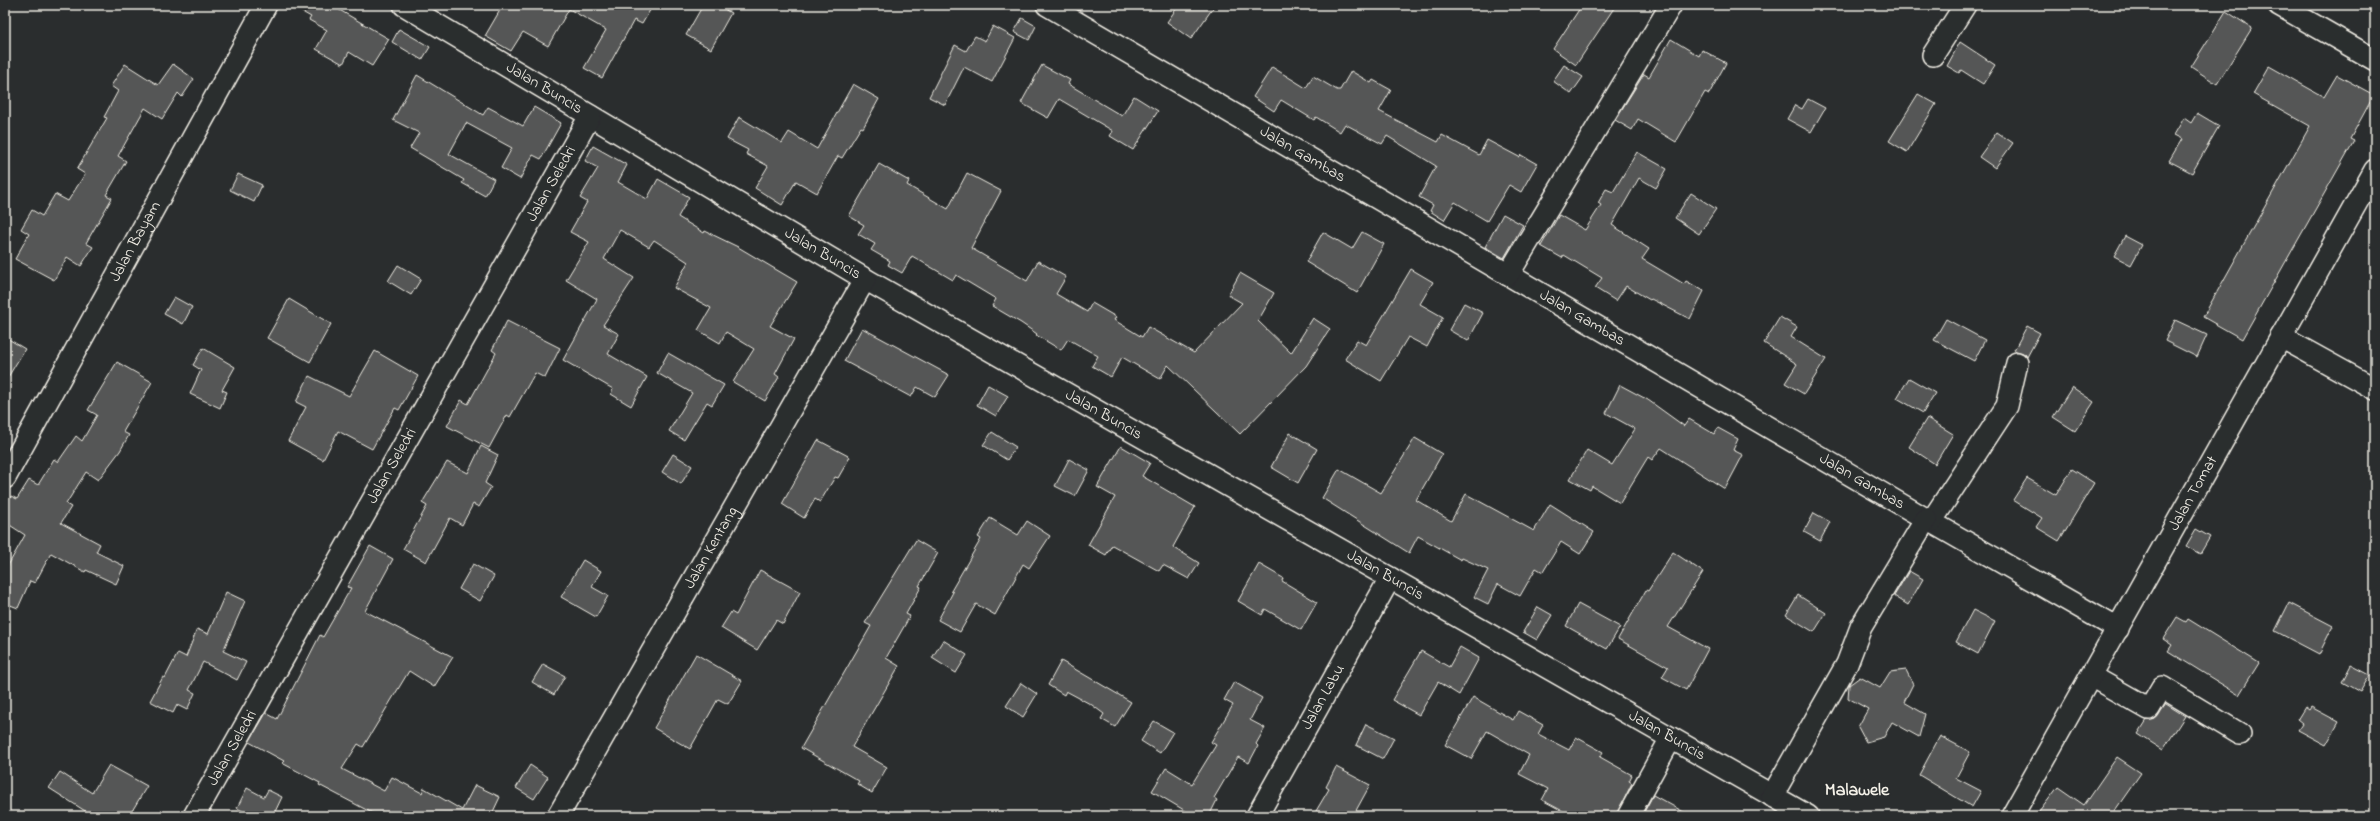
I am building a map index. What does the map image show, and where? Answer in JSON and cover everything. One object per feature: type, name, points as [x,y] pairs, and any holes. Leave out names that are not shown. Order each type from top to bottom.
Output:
[{"type":"street","name":"Jalan Bayam","points":[[5,478],[266,5]]},
{"type":"street","name":"Jalan Buncis","points":[[404,5],[864,279],[1808,816]]},
{"type":"street","name":"Jalan Gambas","points":[[1047,5],[1928,520],[2118,629]]},
{"type":"street","points":[[1508,275],[1671,5]]},
{"type":"street","points":[[1933,55],[1965,5]]},
{"type":"street","points":[[2279,5],[2375,60]]},
{"type":"street","name":"Jalan Seledri","points":[[194,816],[590,116]]},
{"type":"street","name":"Jalan Tomat","points":[[2012,816],[2375,170]]},
{"type":"street","name":"Jalan Kentang","points":[[558,816],[864,279]]},
{"type":"street","points":[[2281,337],[2375,389]]},
{"type":"street","points":[[1772,796],[1847,664],[1861,627],[1928,520],[2007,406],[2017,363]]},
{"type":"street","name":"Jalan Labu","points":[[1257,816],[1390,578]]},
{"type":"street","points":[[2091,676],[2149,709],[2162,687],[2240,734]]},
{"type":"street","points":[[1628,816],[1672,738]]},
{"type":"building","points":[[290,5],[331,5],[389,39],[372,66],[349,52],[343,64],[316,49],[327,30],[309,20],[311,17]]},
{"type":"building","points":[[503,5],[653,5],[642,24],[634,20],[602,78],[584,68],[606,30],[569,9],[548,46],[523,32],[511,51],[485,36]]},
{"type":"building","points":[[703,5],[717,5],[731,13],[711,49],[686,35]]},
{"type":"building","points":[[1179,5],[1215,5],[1191,39],[1167,22]]},
{"type":"building","points":[[1582,5],[1616,5],[1576,65],[1553,49]]},
{"type":"building","points":[[2226,11],[2252,28],[2217,84],[2191,67]]},
{"type":"building","points":[[1022,18],[1036,26],[1029,40],[1014,32]]},
{"type":"building","points":[[993,26],[1015,38],[992,82],[964,67],[945,105],[929,97],[955,45],[966,51],[975,36],[985,41]]},
{"type":"building","points":[[399,29],[430,47],[422,60],[392,42]]},
{"type":"building","points":[[1671,39],[1699,56],[1702,50],[1726,63],[1709,94],[1705,92],[1676,142],[1638,119],[1632,130],[1615,120],[1644,74],[1649,77]]},
{"type":"building","points":[[1960,42],[1995,65],[1983,84],[1961,70],[1959,73],[1947,66]]},
{"type":"building","points":[[125,64],[158,85],[173,64],[194,79],[182,97],[178,93],[162,119],[145,108],[118,156],[126,161],[106,195],[112,198],[86,243],[93,247],[81,266],[67,257],[54,280],[15,259],[29,234],[21,229],[32,210],[42,216],[55,194],[68,201],[85,174],[77,169],[107,118],[104,117],[118,91],[111,86]]},
{"type":"building","points":[[1042,65],[1070,80],[1068,84],[1122,116],[1134,96],[1158,111],[1133,150],[1110,136],[1113,131],[1059,99],[1048,118],[1021,103]]},
{"type":"building","points":[[1564,65],[1583,77],[1571,94],[1553,81]]},
{"type":"building","points":[[2269,66],[2324,97],[2337,75],[2374,95],[2350,139],[2354,141],[2242,339],[2203,317],[2310,126],[2253,94]]},
{"type":"building","points":[[1272,67],[1306,88],[1313,76],[1337,90],[1340,90],[1351,71],[1371,83],[1373,80],[1391,90],[1379,111],[1438,142],[1442,135],[1479,155],[1487,140],[1519,157],[1521,155],[1537,164],[1521,192],[1509,185],[1487,221],[1455,202],[1444,220],[1430,211],[1433,205],[1419,197],[1436,166],[1387,136],[1382,144],[1345,124],[1340,132],[1316,117],[1314,120],[1281,100],[1274,111],[1253,97]]},
{"type":"building","points":[[417,75],[483,115],[488,107],[523,126],[534,107],[561,123],[541,159],[533,155],[520,179],[501,168],[512,148],[466,123],[449,154],[494,179],[485,196],[462,183],[464,180],[410,148],[419,133],[393,120]]},
{"type":"building","points":[[853,84],[879,99],[863,128],[861,127],[842,158],[838,156],[817,193],[796,181],[782,205],[755,188],[768,166],[746,154],[748,150],[727,139],[739,117],[782,143],[789,132],[817,149]]},
{"type":"building","points":[[1918,94],[1936,104],[1907,152],[1889,141]]},
{"type":"building","points":[[1808,99],[1825,108],[1811,132],[1787,119],[1795,105],[1802,109]]},
{"type":"building","points":[[2197,113],[2219,126],[2192,173],[2169,161],[2182,139],[2174,135],[2184,118],[2191,123]]},
{"type":"building","points":[[1997,132],[2013,143],[1995,168],[1979,157]]},
{"type":"building","points":[[593,146],[627,165],[618,182],[647,199],[658,179],[689,197],[678,217],[704,233],[705,231],[738,247],[797,282],[770,326],[794,339],[775,374],[779,377],[765,401],[733,382],[754,349],[726,332],[720,343],[698,330],[711,308],[674,288],[688,262],[654,240],[649,247],[620,230],[604,259],[634,278],[603,325],[619,334],[608,354],[647,377],[631,406],[611,394],[613,389],[563,360],[597,299],[566,280],[589,242],[570,232],[587,202],[580,198],[598,168],[585,161]]},
{"type":"building","points":[[1637,152],[1667,169],[1656,188],[1639,178],[1612,225],[1649,249],[1642,259],[1684,284],[1686,281],[1704,291],[1690,319],[1651,299],[1650,300],[1626,286],[1616,301],[1595,288],[1602,278],[1564,255],[1562,258],[1541,246],[1559,215],[1585,230],[1601,205],[1598,203],[1606,189],[1613,192]]},
{"type":"building","points":[[879,164],[909,181],[907,185],[948,209],[967,173],[1001,191],[971,248],[1027,281],[1038,261],[1066,277],[1056,294],[1087,312],[1092,303],[1116,317],[1114,320],[1142,337],[1148,327],[1194,353],[1242,303],[1228,295],[1240,273],[1274,293],[1258,321],[1291,353],[1313,318],[1330,329],[1306,366],[1240,434],[1168,365],[1160,379],[1122,357],[1111,377],[1092,366],[1098,356],[1068,339],[1061,350],[1036,335],[1037,334],[1021,323],[992,306],[996,299],[956,275],[953,280],[912,256],[902,273],[888,265],[890,261],[871,250],[875,244],[858,234],[864,225],[849,216]]},
{"type":"building","points":[[238,174],[262,185],[254,202],[230,190]]},
{"type":"building","points":[[1691,193],[1716,209],[1699,234],[1675,218]]},
{"type":"building","points":[[1503,214],[1523,225],[1504,258],[1485,247]]},
{"type":"building","points":[[1323,232],[1352,249],[1362,232],[1384,244],[1357,293],[1306,262]]},
{"type":"building","points":[[2125,236],[2142,245],[2131,265],[2114,256]]},
{"type":"building","points":[[398,265],[421,279],[411,295],[388,281]]},
{"type":"building","points":[[1411,269],[1433,282],[1420,304],[1443,317],[1427,347],[1408,337],[1381,381],[1345,359],[1357,340],[1366,345]]},
{"type":"building","points":[[174,297],[192,307],[183,324],[164,314]]},
{"type":"building","points":[[289,299],[331,324],[310,362],[267,338]]},
{"type":"building","points":[[1464,303],[1483,313],[1468,341],[1449,330]]},
{"type":"building","points":[[1780,317],[1797,327],[1791,337],[1826,359],[1804,394],[1785,383],[1797,364],[1764,343]]},
{"type":"building","points":[[1946,319],[1985,340],[1974,361],[1934,340]]},
{"type":"building","points":[[2175,320],[2207,335],[2197,357],[2165,341]]},
{"type":"building","points":[[507,321],[560,348],[545,378],[535,373],[510,417],[507,415],[489,448],[447,426],[461,400],[468,404],[496,353],[492,350]]},
{"type":"building","points":[[2027,326],[2040,333],[2027,357],[2025,354],[2014,350]]},
{"type":"building","points":[[862,328],[949,375],[935,397],[917,387],[911,397],[844,361]]},
{"type":"building","points":[[5,337],[25,349],[5,382]]},
{"type":"building","points":[[203,348],[235,367],[222,390],[227,392],[220,408],[190,394],[201,370],[193,365]]},
{"type":"building","points":[[375,351],[418,376],[399,410],[395,408],[372,449],[338,431],[323,460],[288,441],[306,407],[296,402],[309,376],[349,396]]},
{"type":"building","points":[[668,353],[724,385],[712,405],[707,402],[684,440],[669,431],[692,393],[657,373]]},
{"type":"building","points":[[117,362],[152,382],[123,432],[129,435],[120,451],[98,480],[86,472],[66,504],[71,507],[61,523],[100,544],[96,552],[124,566],[116,584],[86,570],[85,572],[51,553],[35,583],[30,581],[18,608],[5,603],[5,571],[25,535],[5,522],[5,505],[11,496],[17,499],[29,480],[38,485],[54,459],[58,462],[76,436],[82,441],[97,415],[88,410]]},
{"type":"building","points":[[1909,378],[1935,393],[1923,413],[1897,398]]},
{"type":"building","points":[[988,385],[1008,396],[996,416],[977,405]]},
{"type":"building","points":[[1620,385],[1648,400],[1684,426],[1689,419],[1714,434],[1718,428],[1738,439],[1733,450],[1743,455],[1725,489],[1661,448],[1652,460],[1648,457],[1620,503],[1592,486],[1590,490],[1570,479],[1587,450],[1612,465],[1635,429],[1606,413]]},
{"type":"building","points":[[2072,387],[2094,402],[2075,431],[2053,417]]},
{"type":"building","points":[[1927,418],[1953,434],[1935,464],[1909,447]]},
{"type":"building","points":[[992,432],[1016,447],[1007,460],[983,445]]},
{"type":"building","points":[[1290,433],[1317,449],[1298,483],[1271,467]]},
{"type":"building","points":[[1415,438],[1442,454],[1416,500],[1451,521],[1466,494],[1534,531],[1550,504],[1594,532],[1580,554],[1561,542],[1543,572],[1536,568],[1520,596],[1498,584],[1488,604],[1474,597],[1488,570],[1462,558],[1461,560],[1418,536],[1409,553],[1322,498],[1339,469],[1381,493]]},
{"type":"building","points":[[818,440],[850,457],[838,478],[835,477],[820,502],[815,499],[804,518],[782,504]]},
{"type":"building","points":[[481,446],[498,455],[485,483],[491,487],[479,507],[473,504],[462,525],[450,518],[426,562],[403,549],[427,506],[422,503],[447,462],[468,473]]},
{"type":"building","points":[[1121,446],[1150,463],[1142,476],[1195,507],[1173,547],[1199,563],[1189,579],[1163,565],[1159,571],[1112,545],[1106,555],[1088,545],[1115,497],[1097,487]]},
{"type":"building","points":[[673,454],[692,466],[681,484],[662,472]]},
{"type":"building","points":[[1069,459],[1089,470],[1075,496],[1055,486]]},
{"type":"building","points":[[2072,469],[2094,483],[2059,541],[2036,527],[2042,518],[2013,500],[2027,478],[2056,495]]},
{"type":"building","points":[[1814,513],[1830,522],[1820,541],[1804,532]]},
{"type":"building","points":[[990,518],[1018,535],[1027,521],[1050,536],[1029,568],[1023,564],[995,615],[976,604],[960,632],[938,620],[953,592],[951,591],[981,539],[978,537]]},
{"type":"building","points":[[2196,529],[2210,537],[2200,554],[2186,546]]},
{"type":"building","points":[[916,540],[938,553],[919,586],[921,587],[906,614],[910,616],[886,658],[899,666],[852,747],[887,767],[872,793],[857,784],[859,781],[801,748],[871,626],[865,623]]},
{"type":"building","points":[[370,546],[393,559],[365,611],[453,657],[434,687],[409,671],[363,747],[358,744],[342,769],[384,791],[392,777],[422,793],[424,788],[462,810],[475,785],[500,797],[491,816],[378,816],[319,785],[320,783],[282,763],[284,761],[249,742],[266,713],[277,719],[320,635],[323,637],[351,588],[347,587]]},
{"type":"building","points":[[1673,552],[1703,572],[1668,627],[1708,649],[1686,690],[1662,677],[1668,667],[1618,639],[1646,590],[1648,591]]},
{"type":"building","points":[[583,560],[601,571],[592,587],[608,596],[596,617],[561,597]]},
{"type":"building","points":[[473,564],[494,576],[480,601],[459,589]]},
{"type":"building","points":[[1259,564],[1283,578],[1282,581],[1317,602],[1301,630],[1265,609],[1262,615],[1238,601]]},
{"type":"building","points":[[760,570],[800,592],[783,624],[776,620],[757,650],[721,628],[731,612],[736,615]]},
{"type":"building","points":[[1909,571],[1923,579],[1908,605],[1894,596]]},
{"type":"building","points":[[226,592],[245,601],[223,651],[246,662],[237,680],[203,662],[189,690],[195,693],[187,710],[177,705],[173,713],[150,701],[163,677],[165,678],[178,653],[186,657],[197,629],[208,634]]},
{"type":"building","points":[[1798,595],[1826,613],[1814,632],[1786,615]]},
{"type":"building","points":[[2289,603],[2333,626],[2319,654],[2275,631]]},
{"type":"building","points":[[1578,604],[1620,627],[1607,649],[1566,626]]},
{"type":"building","points":[[1538,607],[1552,615],[1537,640],[1523,632]]},
{"type":"building","points":[[1973,610],[1995,621],[1978,654],[1956,642]]},
{"type":"building","points":[[2177,617],[2186,622],[2188,619],[2259,663],[2239,695],[2168,651],[2172,645],[2163,639]]},
{"type":"building","points":[[943,640],[967,655],[956,673],[932,658]]},
{"type":"building","points":[[1460,647],[1479,658],[1459,695],[1438,682],[1419,715],[1392,700],[1421,651],[1449,667]]},
{"type":"building","points":[[696,654],[742,681],[728,704],[718,699],[690,749],[654,728]]},
{"type":"building","points":[[1061,661],[1131,702],[1115,727],[1101,719],[1104,714],[1092,705],[1066,691],[1064,695],[1048,685]]},
{"type":"building","points":[[543,664],[565,676],[554,695],[532,682]]},
{"type":"building","points":[[2351,665],[2370,675],[2360,692],[2342,682]]},
{"type":"building","points":[[1906,670],[1913,684],[1904,702],[1925,714],[1919,737],[1892,722],[1884,737],[1866,742],[1858,727],[1868,709],[1848,698],[1849,685],[1860,677],[1880,688],[1890,672]]},
{"type":"building","points":[[1234,682],[1262,698],[1250,720],[1265,728],[1256,744],[1258,746],[1249,763],[1238,757],[1214,798],[1217,800],[1209,816],[1194,816],[1152,791],[1166,768],[1192,784],[1216,745],[1211,742],[1233,705],[1224,700]]},
{"type":"building","points":[[1021,683],[1037,694],[1023,717],[1006,706]]},
{"type":"building","points":[[1473,697],[1513,720],[1518,711],[1543,725],[1538,734],[1569,750],[1576,737],[1603,752],[1600,757],[1632,775],[1629,781],[1632,783],[1616,816],[1572,816],[1542,800],[1548,789],[1519,774],[1529,755],[1487,731],[1471,759],[1445,745]]},
{"type":"building","points":[[2166,704],[2185,716],[2163,750],[2138,734],[2147,720],[2155,719]]},
{"type":"building","points":[[2305,707],[2309,710],[2311,707],[2339,722],[2326,745],[2298,730],[2302,724],[2297,720]]},
{"type":"building","points":[[1154,721],[1173,732],[1160,753],[1141,741]]},
{"type":"building","points":[[1366,724],[1394,738],[1383,759],[1356,745]]},
{"type":"building","points":[[1940,736],[1970,752],[1956,778],[1981,791],[1972,807],[1919,775]]},
{"type":"building","points":[[2117,757],[2141,773],[2111,816],[2036,816],[2058,787],[2084,805]]},
{"type":"building","points":[[109,765],[147,786],[129,816],[93,816],[49,788],[60,772],[92,793]]},
{"type":"building","points":[[530,765],[548,777],[534,799],[516,788]]},
{"type":"building","points":[[1336,767],[1370,785],[1353,816],[1313,816],[1329,789],[1326,787]]},
{"type":"building","points":[[247,788],[264,797],[268,790],[282,797],[273,816],[252,816],[237,808]]},
{"type":"building","points":[[1653,795],[1691,816],[1642,816]]},
{"type":"district","name":"Malawele","points":[[1857,791]]}]
